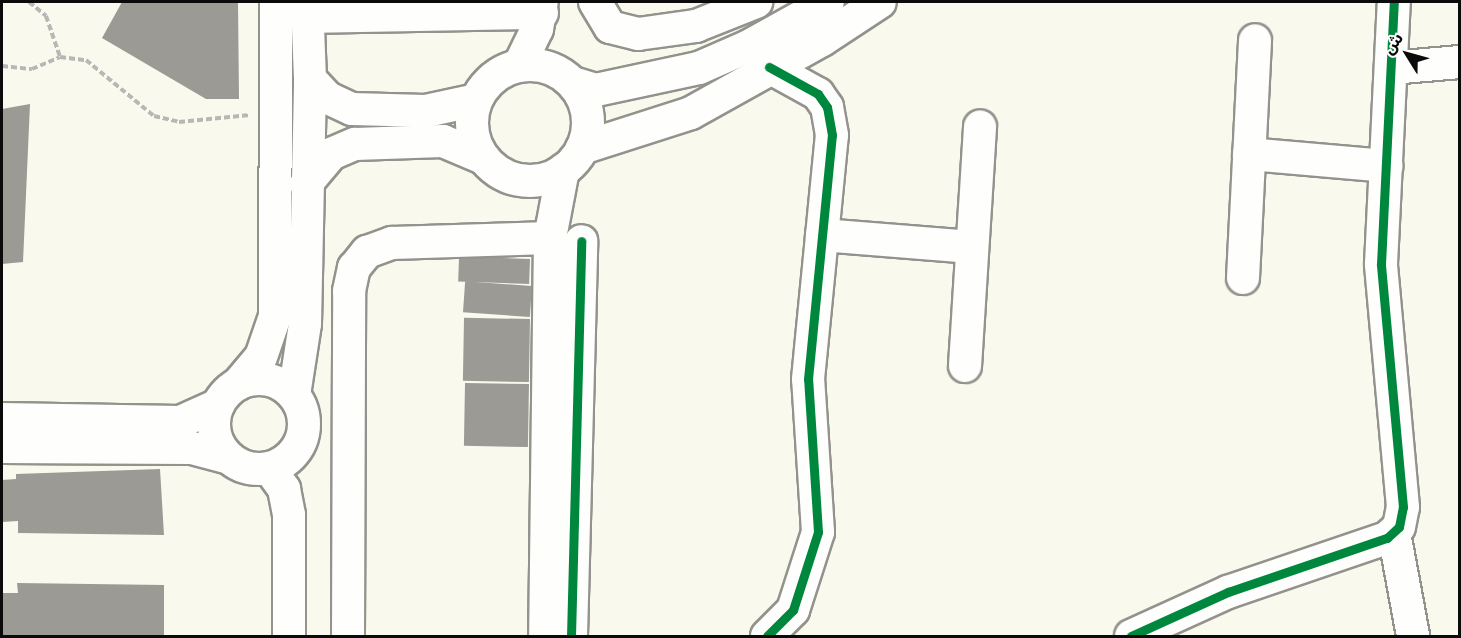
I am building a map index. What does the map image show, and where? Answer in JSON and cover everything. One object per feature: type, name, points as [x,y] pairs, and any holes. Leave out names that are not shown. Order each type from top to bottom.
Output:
[{"type":"street","points":[[229,458],[215,433],[228,394],[261,357],[275,316],[276,2]]},
{"type":"street","points":[[595,2],[610,27],[638,34],[696,26],[756,2]]},
{"type":"street","points":[[483,158],[472,130],[476,100],[494,78],[519,66],[535,65],[596,90],[643,81],[708,65],[828,2]]},
{"type":"street","points":[[306,184],[331,154],[355,144],[443,141],[483,158],[505,175],[531,181],[573,159],[657,127],[720,95],[822,40],[879,2]]},
{"type":"street","points":[[1394,2],[1382,296],[1403,507],[1394,533],[1413,636]]},
{"type":"street","points":[[294,395],[305,324],[306,184],[310,79],[307,9],[542,7]]},
{"type":"street","points":[[519,66],[542,7]]},
{"type":"street","points":[[542,7],[555,63],[569,79],[588,114],[573,159],[565,240],[545,636]]},
{"type":"street","points":[[818,94],[817,60],[822,40]]},
{"type":"street","points":[[1243,278],[1255,40]]},
{"type":"street","points":[[1391,59],[1426,54],[1451,62]]},
{"type":"street","points":[[708,65],[719,81],[720,95]]},
{"type":"street","points":[[767,636],[793,610],[818,532],[808,397],[832,135],[827,107],[818,94],[770,67]]},
{"type":"street","points":[[310,79],[328,98],[352,109],[426,111],[476,100]]},
{"type":"street","points":[[643,81],[657,127]]},
{"type":"street","points":[[965,366],[980,126]]},
{"type":"street","points":[[1249,154],[1386,166]]},
{"type":"street","points":[[531,181],[565,240],[571,636]]},
{"type":"street","points":[[822,235],[972,247]]},
{"type":"street","points":[[348,636],[349,291],[354,268],[367,252],[392,243],[565,240]]},
{"type":"street","points":[[2,419],[180,422],[228,394],[268,380],[294,395],[302,408],[302,438],[284,462],[269,468],[255,469],[229,458],[192,448],[2,447]]},
{"type":"street","points":[[269,468],[284,489],[289,515],[289,636]]},
{"type":"street","points":[[1131,636],[1228,592],[1394,533]]},
{"type":"path","points":[[29,2],[46,16],[60,57]]},
{"type":"path","points":[[2,66],[32,69],[60,57],[87,60],[154,116],[179,122],[276,114]]},
{"type":"building","points":[[122,2],[238,2],[239,99],[206,99],[102,38]]},
{"type":"building","points":[[30,104],[23,262],[2,264],[2,109]]},
{"type":"building","points":[[459,257],[530,259],[529,284],[458,282]]},
{"type":"building","points":[[465,281],[532,286],[530,317],[463,312]]},
{"type":"building","points":[[464,318],[530,319],[529,382],[463,381]]},
{"type":"building","points":[[465,383],[529,384],[528,447],[464,446]]},
{"type":"building","points":[[160,469],[164,535],[18,533],[18,521],[2,522],[2,480],[16,479],[16,474]]},
{"type":"building","points":[[17,583],[164,585],[164,636],[2,636],[2,593],[18,593]]},
{"type":"cycle path","points":[[1131,636],[1228,592],[1387,538],[1399,527],[1403,507],[1381,264],[1394,2]]},
{"type":"cycle path","points":[[767,636],[793,610],[818,532],[808,379],[832,135],[827,107],[818,94],[769,67]]},
{"type":"cycle path","points":[[571,636],[581,241]]}]
